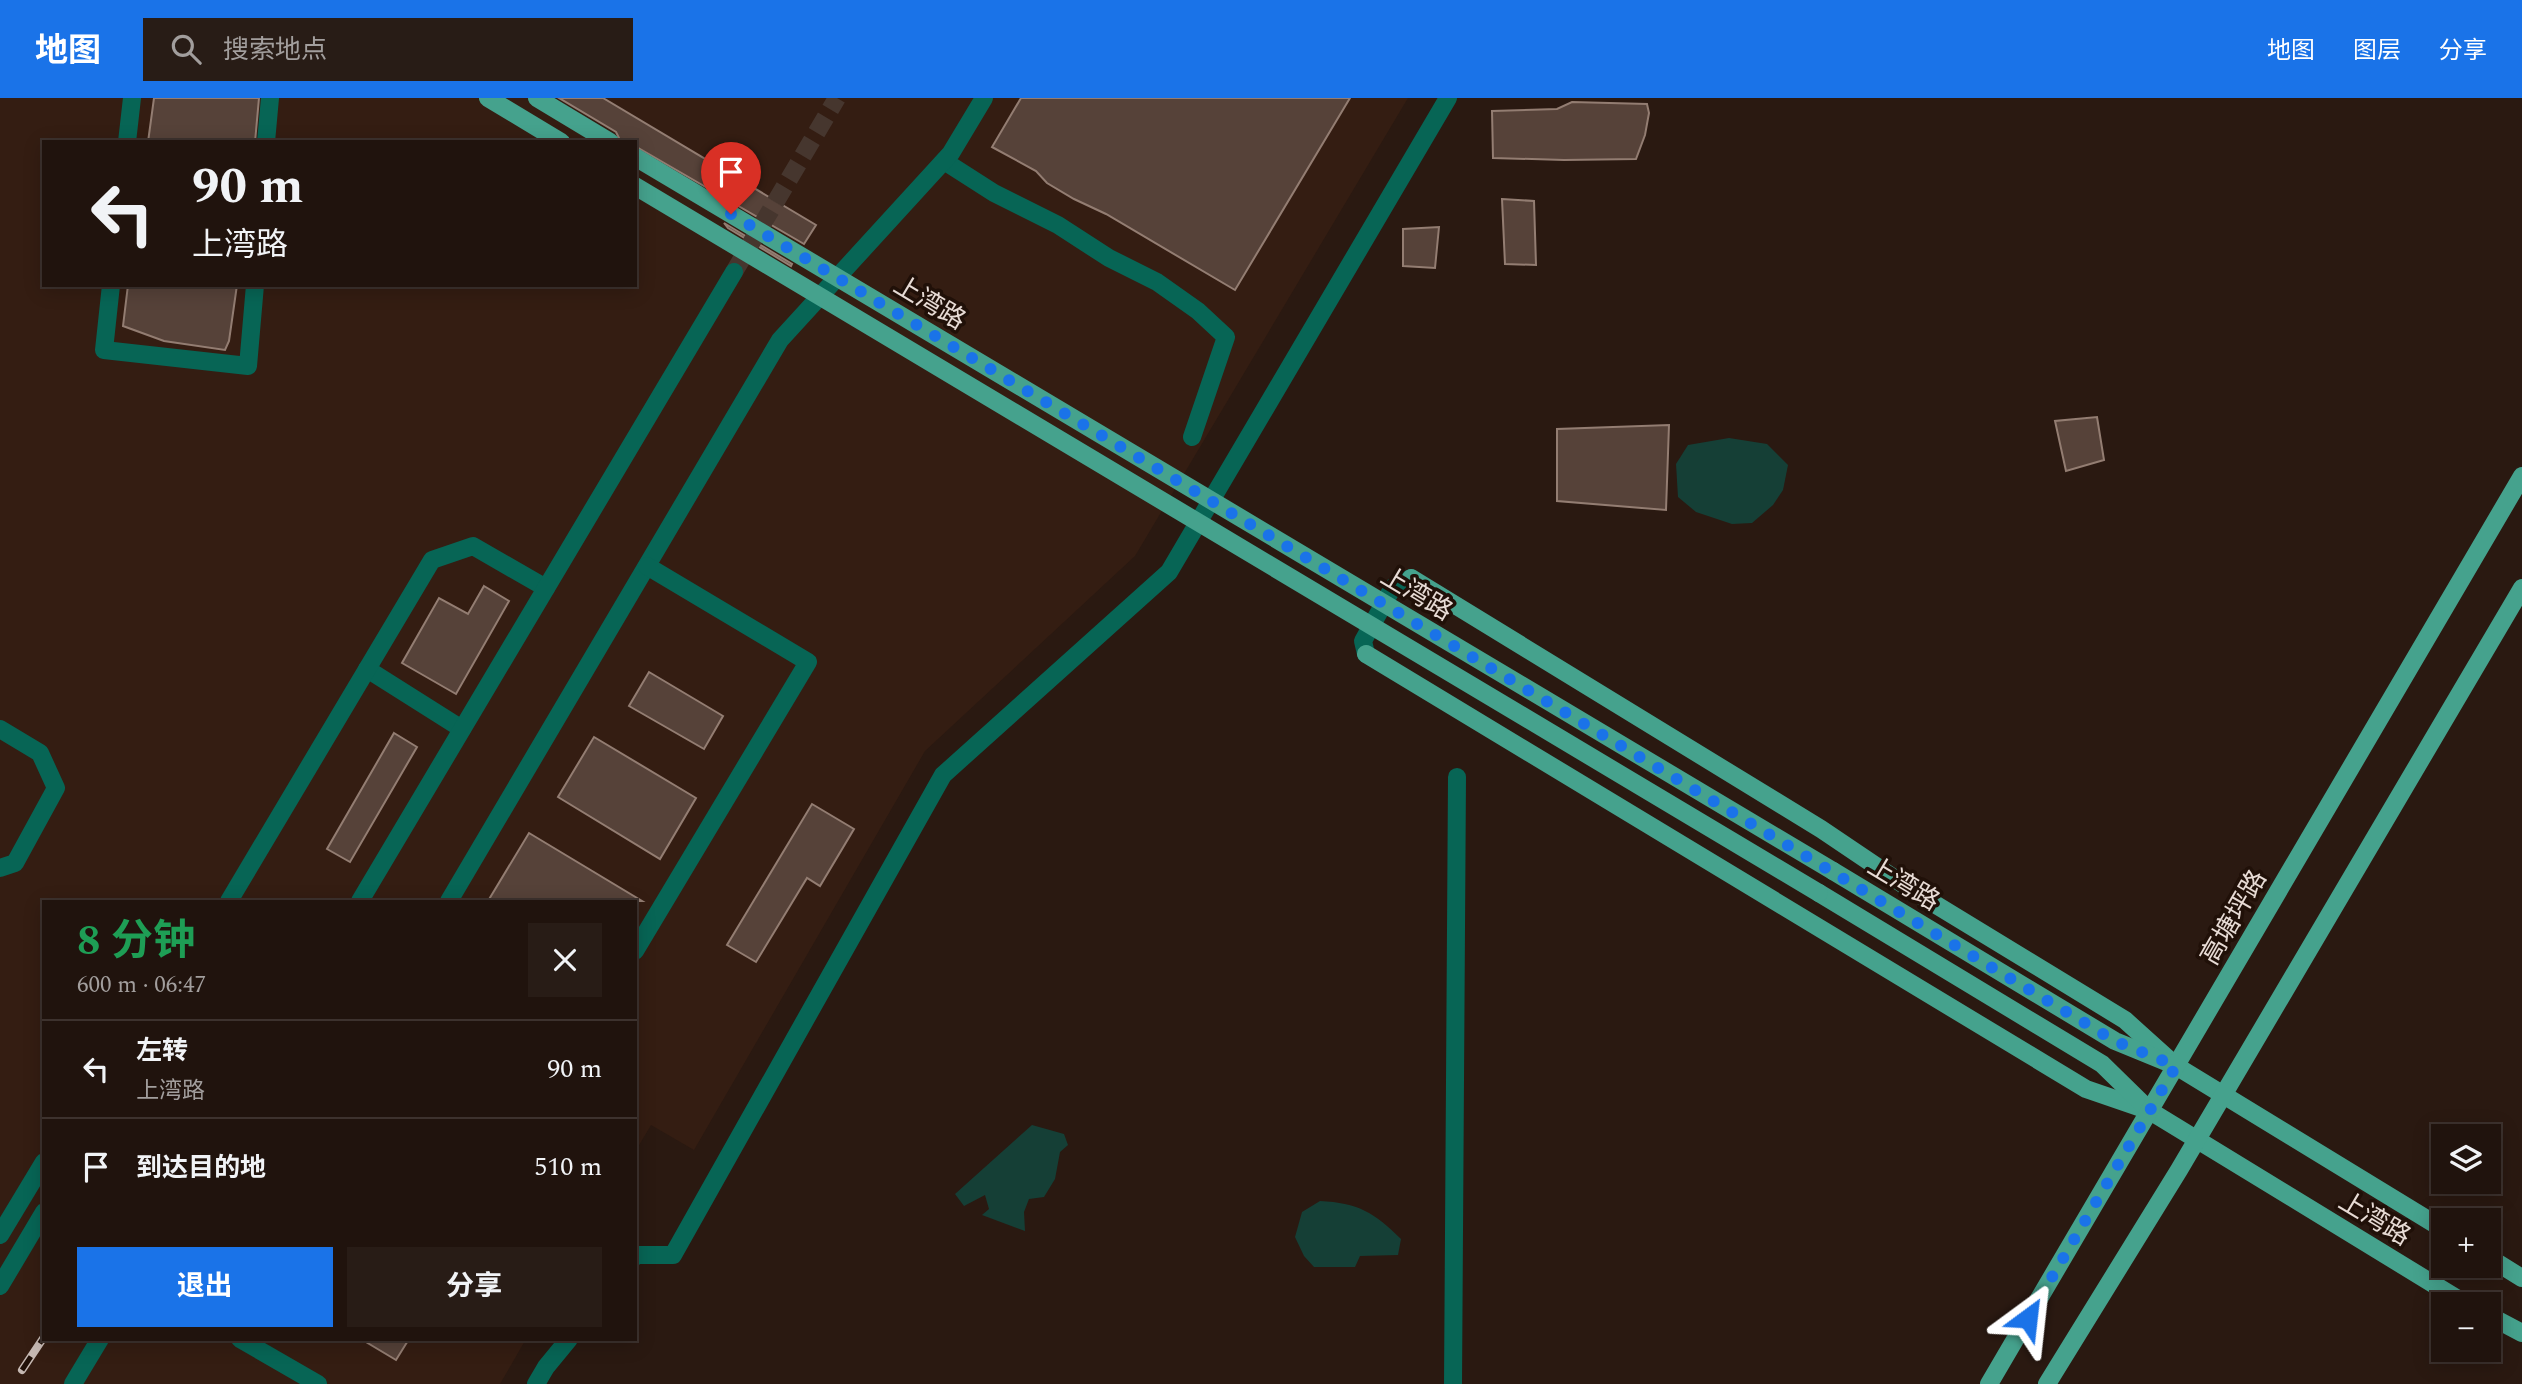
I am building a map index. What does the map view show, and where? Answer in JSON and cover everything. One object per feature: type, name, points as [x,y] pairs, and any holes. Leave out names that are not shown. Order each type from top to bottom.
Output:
[{"type":"main road","points":[[488,98],[558,140]]},
{"type":"main road","points":[[537,98],[607,140]]},
{"type":"main road","name":"上湾路","points":[[637,158],[2115,1041],[2176,1066],[2431,1222]]},
{"type":"main road","name":"上湾路","points":[[637,187],[2102,1064],[2150,1111],[2446,1292]]},
{"type":"main road","name":"高塘坪路","points":[[1989,1384],[2522,476]]},
{"type":"main road","name":"上湾路","points":[[1411,578],[1821,829],[1910,889],[2125,1020],[2176,1066]]},
{"type":"main road","points":[[2047,1384],[2197,1140],[2522,588]]},
{"type":"main road","name":"上湾路","points":[[1366,654],[2085,1089],[2150,1111]]},
{"type":"main road","points":[[2501,1265],[2522,1278]]},
{"type":"main road","points":[[2501,1322],[2522,1333]]},
{"type":"street","points":[[127,140],[132,98]]},
{"type":"street","points":[[266,140],[270,98]]},
{"type":"street","points":[[450,900],[780,340],[951,153],[984,98]]},
{"type":"street","points":[[637,1255],[673,1255],[943,775],[1169,572],[1448,98]]},
{"type":"street","points":[[944,161],[994,193],[1058,225],[1109,258],[1157,282],[1198,311],[1226,337],[1192,437]]},
{"type":"street","points":[[361,900],[734,272]]},
{"type":"street","points":[[111,287],[104,350],[248,366],[255,287]]},
{"type":"street","points":[[230,900],[432,560],[473,546],[546,588]]},
{"type":"street","points":[[637,948],[808,662],[647,566]]},
{"type":"street","points":[[1366,654],[1363,641],[1393,587],[1411,578]]},
{"type":"street","points":[[367,669],[462,729]]},
{"type":"street","points":[[0,729],[40,753],[57,788],[15,863],[0,868]]},
{"type":"street","points":[[1453,1384],[1457,777]]},
{"type":"street","points":[[0,1235],[42,1165]]},
{"type":"street","points":[[0,1286],[42,1215]]},
{"type":"street","points":[[73,1384],[99,1341]]},
{"type":"street","points":[[243,1341],[318,1384]]},
{"type":"street","points":[[536,1384],[567,1341]]},
{"type":"shaded area","points":[[0,98],[1408,98],[1135,556],[925,751],[694,1150],[651,1125],[637,1149],[637,900],[42,900],[42,1341],[525,1341],[500,1384],[0,1384]]},
{"type":"water","points":[[1729,438],[1767,444],[1788,465],[1783,490],[1773,505],[1752,523],[1732,524],[1696,512],[1678,497],[1676,464],[1688,445]]},
{"type":"water","points":[[1032,1125],[1064,1134],[1068,1145],[1060,1152],[1055,1179],[1044,1197],[1029,1199],[1024,1212],[1025,1231],[982,1215],[989,1209],[985,1195],[964,1206],[955,1194]]},
{"type":"water","points":[[1320,1201],[1345,1204],[1374,1216],[1401,1239],[1398,1255],[1360,1256],[1355,1267],[1314,1267],[1304,1256],[1295,1237],[1302,1212]]},
{"type":"building","points":[[154,98],[259,98],[255,140],[148,140]]},
{"type":"building","points":[[559,98],[603,98],[816,225],[804,244],[637,147],[637,140],[620,140],[616,132]]},
{"type":"building","points":[[1021,98],[1350,98],[1235,290],[1106,214],[1074,199],[1047,183],[1036,171],[992,147]]},
{"type":"building","points":[[1572,102],[1647,104],[1649,113],[1645,135],[1636,159],[1493,158],[1492,111],[1557,109]]},
{"type":"building","points":[[1502,199],[1534,201],[1536,265],[1505,264]]},
{"type":"building","points":[[724,223],[792,264],[791,266],[728,228]]},
{"type":"building","points":[[1439,227],[1435,268],[1403,266],[1403,229]]},
{"type":"building","points":[[128,287],[237,287],[229,341],[225,350],[164,341],[123,326]]},
{"type":"building","points":[[2097,417],[2104,460],[2066,471],[2055,421]]},
{"type":"building","points":[[1669,425],[1666,510],[1557,501],[1557,429]]},
{"type":"building","points":[[484,586],[509,601],[456,694],[402,663],[439,598],[468,614]]},
{"type":"building","points":[[649,672],[723,716],[704,749],[629,706]]},
{"type":"building","points":[[394,733],[417,747],[350,862],[327,849]]},
{"type":"building","points":[[594,737],[696,798],[660,859],[558,797]]},
{"type":"building","points":[[812,804],[854,829],[820,886],[807,878],[756,962],[727,945]]},
{"type":"building","points":[[529,833],[642,901],[637,900],[489,900]]},
{"type":"building","points":[[364,1341],[408,1341],[396,1360]]},
{"type":"tunnel","points":[[734,272],[837,98]]},
{"type":"railway","points":[[22,1370],[42,1340]]},
{"type":"route","points":[[731,214],[2115,1041],[2176,1066],[2028,1318]]}]
